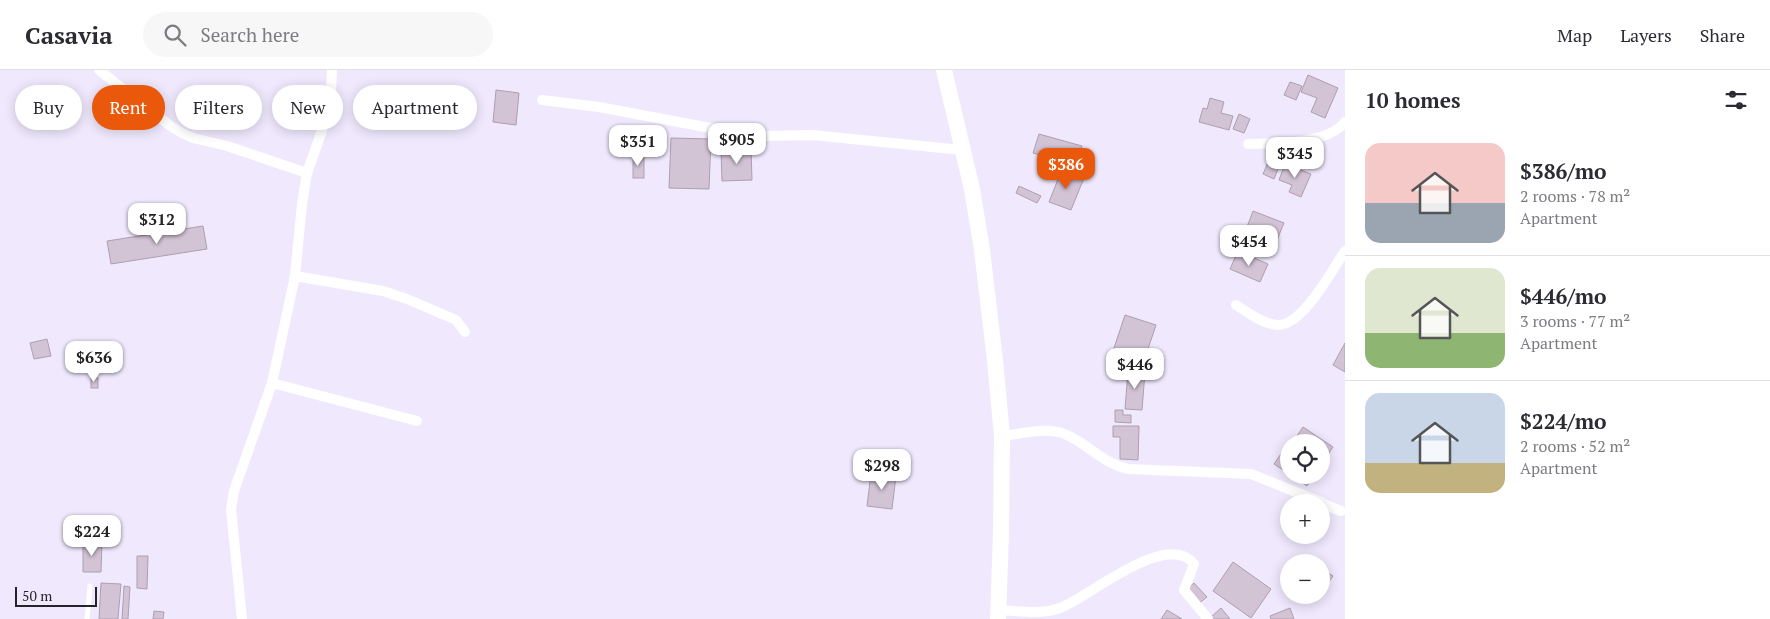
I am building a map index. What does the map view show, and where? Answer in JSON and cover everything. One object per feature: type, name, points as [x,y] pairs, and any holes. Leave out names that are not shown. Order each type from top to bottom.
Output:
[{"type":"highway","points":[[944,70],[972,189],[982,250],[995,360],[1002,436],[1002,533],[998,615]]},
{"type":"street","points":[[99,70],[182,133],[307,173]]},
{"type":"street","points":[[242,619],[232,508],[234,491],[272,383],[295,276],[307,173],[324,125],[331,91],[332,70]]},
{"type":"street","points":[[542,100],[599,107],[737,133],[766,136],[812,136],[962,150]]},
{"type":"street","points":[[1248,144],[1289,142],[1328,136],[1345,122]]},
{"type":"street","points":[[1236,305],[1276,326],[1294,320],[1312,300],[1345,251]]},
{"type":"street","points":[[295,276],[383,291],[456,320],[465,332]]},
{"type":"street","points":[[272,383],[417,421]]},
{"type":"street","points":[[1002,436],[1049,431],[1066,435],[1117,467],[1251,474],[1299,494]]},
{"type":"street","points":[[1330,507],[1341,511]]},
{"type":"street","points":[[998,615],[1047,611],[1060,608],[1148,558],[1169,554],[1185,556],[1194,564],[1184,590],[1208,619]]},
{"type":"lane","points":[[87,619],[90,586]]},
{"type":"building","points":[[1308,75],[1338,88],[1325,118],[1311,112],[1317,98],[1301,92]]},
{"type":"building","points":[[1290,82],[1302,86],[1296,100],[1284,95]]},
{"type":"building","points":[[496,90],[519,93],[516,125],[493,122]]},
{"type":"building","points":[[1210,98],[1224,102],[1221,113],[1233,116],[1229,130],[1199,122],[1203,108],[1207,109]]},
{"type":"building","points":[[1239,114],[1250,119],[1244,133],[1233,129]]},
{"type":"building","points":[[1039,134],[1082,146],[1076,166],[1033,153]]},
{"type":"building","points":[[671,138],[711,139],[709,189],[669,188]]},
{"type":"building","points":[[751,149],[752,180],[722,181],[721,150]]},
{"type":"building","points":[[633,156],[644,156],[644,178],[633,178]]},
{"type":"building","points":[[1269,160],[1280,164],[1274,179],[1263,174]]},
{"type":"building","points":[[1285,164],[1311,174],[1301,197],[1289,192],[1292,185],[1279,180]]},
{"type":"building","points":[[1062,169],[1084,178],[1071,210],[1049,202]]},
{"type":"building","points":[[1019,186],[1041,196],[1037,203],[1016,193]]},
{"type":"building","points":[[1253,211],[1284,223],[1274,247],[1244,235]]},
{"type":"building","points":[[203,226],[207,249],[111,264],[107,241]]},
{"type":"building","points":[[1238,251],[1268,264],[1260,282],[1230,269]]},
{"type":"building","points":[[1125,315],[1156,325],[1144,361],[1113,351]]},
{"type":"building","points":[[47,339],[51,356],[34,359],[30,343]]},
{"type":"building","points":[[1345,343],[1345,372],[1333,365]]},
{"type":"building","points":[[1128,371],[1145,372],[1142,410],[1125,409]]},
{"type":"building","points":[[91,378],[98,378],[98,388],[91,388]]},
{"type":"building","points":[[1115,410],[1123,410],[1123,415],[1131,415],[1131,423],[1115,422]]},
{"type":"building","points":[[1113,426],[1139,426],[1138,460],[1120,459],[1120,437],[1113,437]]},
{"type":"building","points":[[1303,427],[1314,434],[1298,434]]},
{"type":"building","points":[[1280,455],[1280,468],[1274,464]]},
{"type":"building","points":[[871,473],[896,476],[892,509],[867,506]]},
{"type":"building","points":[[83,542],[102,542],[101,572],[83,572]]},
{"type":"building","points":[[137,556],[148,556],[147,589],[137,588]]},
{"type":"building","points":[[1233,562],[1271,589],[1251,618],[1213,591]]},
{"type":"building","points":[[101,583],[121,584],[118,619],[99,619]]},
{"type":"building","points":[[1194,583],[1207,597],[1198,604],[1186,590]]},
{"type":"building","points":[[124,586],[130,587],[128,619],[122,619]]},
{"type":"building","points":[[1221,608],[1230,619],[1210,618]]},
{"type":"building","points":[[1290,608],[1294,619],[1271,619],[1270,616]]},
{"type":"building","points":[[1167,610],[1182,619],[1161,619]]},
{"type":"building","points":[[154,611],[164,612],[163,619],[153,619]]}]
